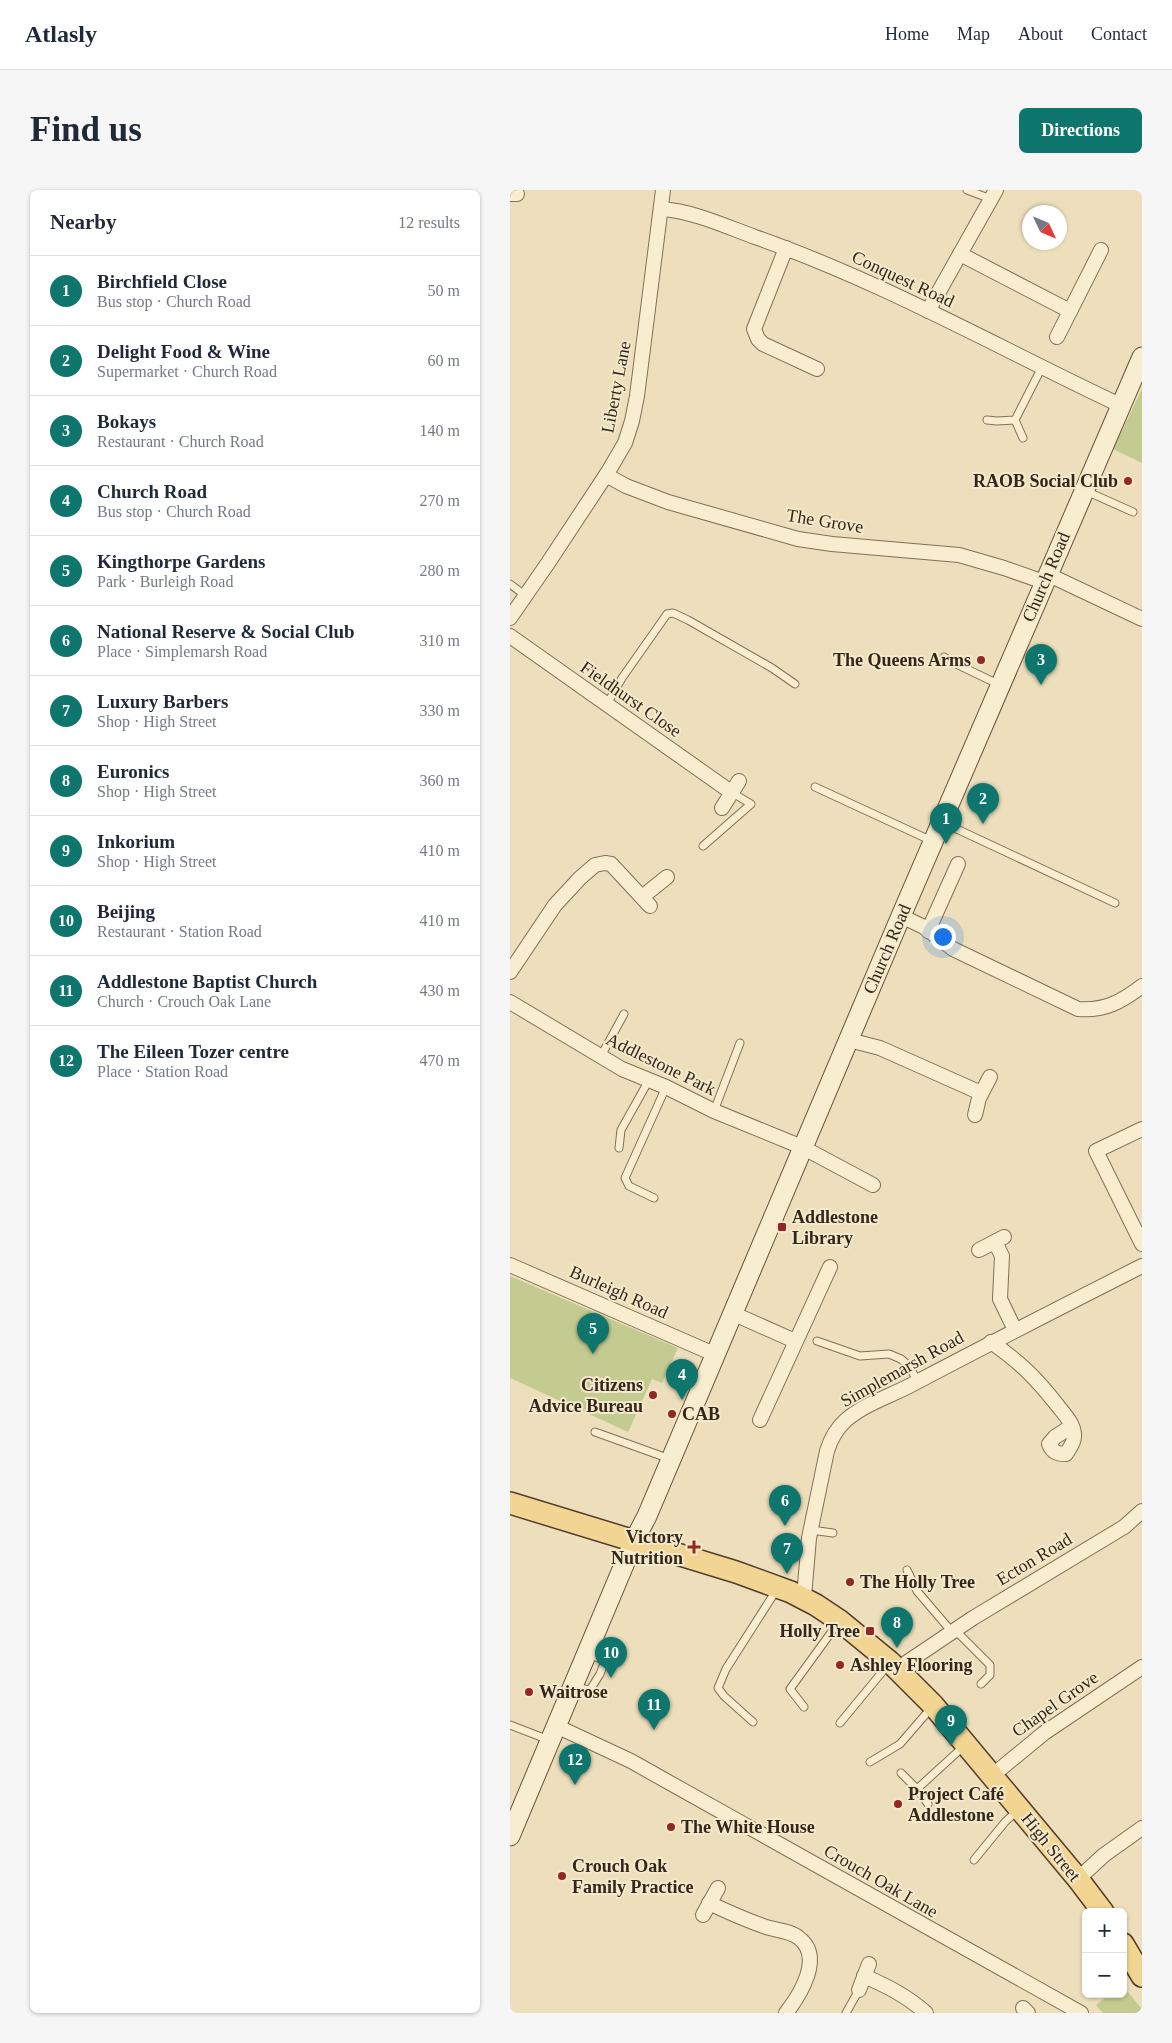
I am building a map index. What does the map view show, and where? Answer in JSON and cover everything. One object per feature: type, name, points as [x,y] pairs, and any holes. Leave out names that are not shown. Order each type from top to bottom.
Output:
[{"type":"main road","name":"Church Road","points":[[510,1836],[941,821],[1142,357]]},
{"type":"main road","name":"High Street","points":[[510,1503],[634,1541],[739,1577],[778,1587],[804,1597],[840,1621],[894,1666],[934,1705],[1078,1879],[1099,1908]]},
{"type":"main road","points":[[1127,1951],[1142,1976]]},
{"type":"street","name":"Liberty Lane","points":[[510,618],[606,475],[625,443],[632,421],[663,190]]},
{"type":"street","points":[[928,311],[993,195]]},
{"type":"street","name":"Conquest Road","points":[[661,209],[694,215],[846,272],[1120,405]]},
{"type":"street","points":[[786,248],[754,329],[758,339],[763,344],[817,369]]},
{"type":"street","points":[[1057,337],[1101,250]]},
{"type":"street","points":[[960,254],[1070,311]]},
{"type":"street","name":"The Grove","points":[[606,475],[626,486],[668,502],[798,539],[832,544],[959,555],[1045,578],[1142,619]]},
{"type":"street","name":"Fieldhurst Close","points":[[510,636],[607,704],[735,786]]},
{"type":"street","points":[[722,808],[735,786]]},
{"type":"street","points":[[510,972],[555,905],[595,865],[611,864],[646,902],[668,876]]},
{"type":"street","points":[[928,931],[958,864]]},
{"type":"street","points":[[901,916],[928,931],[953,949],[1078,1009],[1094,1010],[1113,1005],[1142,986]]},
{"type":"street","name":"Addlestone Park","points":[[510,1002],[622,1069],[666,1087],[714,1111],[802,1147],[873,1184]]},
{"type":"street","points":[[849,1040],[880,1048],[981,1093]]},
{"type":"street","points":[[975,1115],[981,1093],[990,1077]]},
{"type":"street","points":[[1142,1129],[1096,1151],[1142,1244]]},
{"type":"street","points":[[979,1250],[1000,1239],[1002,1256],[1000,1299],[1015,1330]]},
{"type":"street","name":"Burleigh Road","points":[[510,1265],[714,1354]]},
{"type":"street","name":"Simplemarsh Road","points":[[804,1597],[811,1530],[827,1451],[831,1438],[837,1428],[866,1405],[918,1382],[991,1342],[1142,1266]]},
{"type":"street","points":[[760,1420],[830,1267]]},
{"type":"street","points":[[732,1313],[796,1341]]},
{"type":"street","points":[[991,1342],[1036,1378],[1072,1426]]},
{"type":"street","name":"Ecton Road","points":[[894,1666],[906,1664],[954,1631],[1124,1527],[1141,1512]]},
{"type":"street","name":"Chapel Grove","points":[[993,1775],[1044,1733],[1142,1667]]},
{"type":"street","name":"Crouch Oak Lane","points":[[554,1733],[631,1761],[1081,2013]]},
{"type":"street","points":[[1078,1879],[1104,1855],[1142,1828]]},
{"type":"street","points":[[718,1888],[706,1909],[738,1917],[799,1938],[807,1948],[809,1960],[806,1982],[786,2013]]},
{"type":"street","points":[[859,1990],[866,1970],[886,1986],[911,2000],[926,2013]]},
{"type":"lane","points":[[967,190],[993,195]]},
{"type":"lane","points":[[1014,420],[1042,367]]},
{"type":"lane","points":[[987,420],[1014,420]]},
{"type":"lane","points":[[1014,420],[1023,438]]},
{"type":"lane","points":[[1084,490],[1133,512]]},
{"type":"lane","points":[[510,584],[526,596]]},
{"type":"lane","points":[[607,704],[622,678],[667,614],[673,613],[772,668],[795,684]]},
{"type":"lane","points":[[944,657],[1000,685]]},
{"type":"lane","points":[[703,846],[751,804],[735,786]]},
{"type":"lane","points":[[815,787],[933,841]]},
{"type":"lane","points":[[941,821],[1115,903]]},
{"type":"lane","points":[[601,1056],[624,1014]]},
{"type":"lane","points":[[714,1111],[740,1043]]},
{"type":"lane","points":[[619,1148],[621,1130],[649,1080]]},
{"type":"lane","points":[[654,1198],[630,1186],[625,1178],[666,1087]]},
{"type":"lane","points":[[817,1341],[860,1356],[889,1354],[901,1359],[909,1366],[918,1382]]},
{"type":"lane","points":[[595,1432],[670,1459]]},
{"type":"lane","points":[[811,1530],[833,1533]]},
{"type":"lane","points":[[907,1570],[917,1591],[954,1631],[990,1665],[990,1675],[981,1684]]},
{"type":"lane","points":[[753,1722],[724,1696],[718,1688],[726,1669],[778,1587]]},
{"type":"lane","points":[[804,1706],[790,1689],[840,1621]]},
{"type":"lane","points":[[590,1646],[618,1650]]},
{"type":"lane","points":[[840,1723],[894,1666]]},
{"type":"lane","points":[[870,1762],[900,1744],[934,1705]]},
{"type":"lane","points":[[510,1725],[554,1733]]},
{"type":"lane","points":[[917,1789],[966,1744]]},
{"type":"lane","points":[[901,1773],[917,1789],[928,1804]]},
{"type":"lane","points":[[974,1860],[1005,1822],[1020,1808]]},
{"type":"lane","points":[[846,2013],[859,1990]]},
{"type":"green space","points":[[1142,389],[1142,463],[1113,449]]},
{"type":"green space","points":[[510,1276],[678,1348],[662,1383],[652,1379],[628,1432],[510,1378]]},
{"type":"green space","points":[[1127,1991],[1142,2009],[1142,2013],[1103,2013],[1096,2005],[1105,1998],[1127,1998]]},
{"type":"place","name":"RAOB Social Club","points":[[1128,481]]},
{"type":"place","name":"The Queens Arms","points":[[981,660]]},
{"type":"place","name":"Bokays","points":[[1041,685]]},
{"type":"place","name":"Delight Food & Wine","points":[[983,824]]},
{"type":"place","name":"Birchfield Close","points":[[946,844]]},
{"type":"place","name":"Addlestone Library","points":[[782,1227]]},
{"type":"place","name":"Kingthorpe Gardens","points":[[593,1354]]},
{"type":"place","name":"Citizens Advice Bureau","points":[[653,1395]]},
{"type":"place","name":"Church Road","points":[[682,1400]]},
{"type":"place","name":"CAB","points":[[672,1414]]},
{"type":"place","name":"National Reserve & Social Club","points":[[785,1526]]},
{"type":"place","name":"Victory Nutrition","points":[[694,1547]]},
{"type":"place","name":"Luxury Barbers","points":[[787,1574]]},
{"type":"place","name":"The Holly Tree","points":[[850,1582]]},
{"type":"place","name":"Holly Tree","points":[[870,1631]]},
{"type":"place","name":"Euronics","points":[[897,1648]]},
{"type":"place","name":"Ashley Flooring","points":[[840,1665]]},
{"type":"place","name":"Beijing","points":[[611,1678]]},
{"type":"place","name":"Waitrose","points":[[529,1692]]},
{"type":"place","name":"Addlestone Baptist Church","points":[[654,1730]]},
{"type":"place","name":"Inkorium","points":[[951,1746]]},
{"type":"place","name":"The Eileen Tozer centre","points":[[575,1785]]},
{"type":"place","name":"Project Café Addlestone","points":[[898,1804]]},
{"type":"place","name":"The White House","points":[[671,1827]]},
{"type":"place","name":"Crouch Oak Family Practice","points":[[562,1876]]}]
